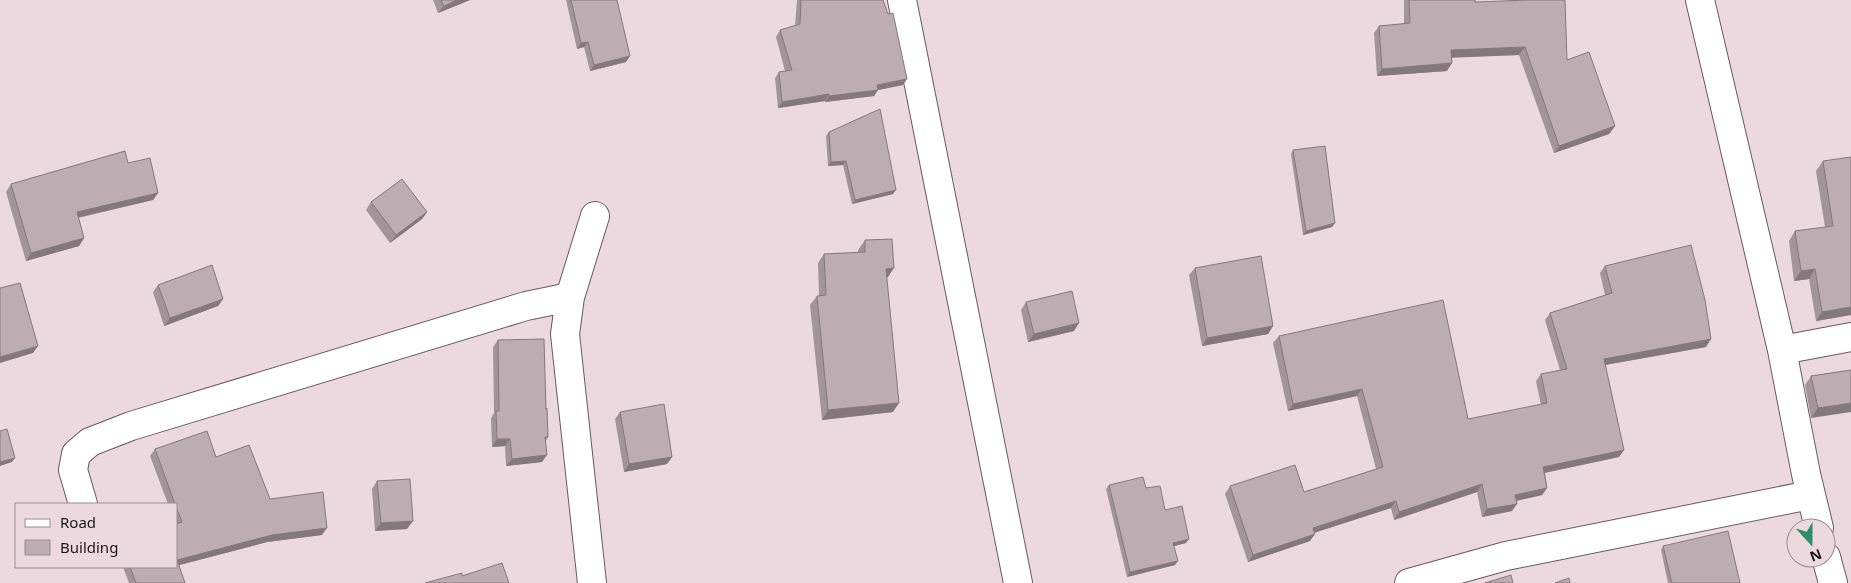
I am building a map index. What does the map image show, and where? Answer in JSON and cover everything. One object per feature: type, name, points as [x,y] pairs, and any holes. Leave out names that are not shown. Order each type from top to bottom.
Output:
[{"type":"street","points":[[902,0],[1018,583]]},
{"type":"street","points":[[1700,0],[1782,350],[1810,495],[1816,518]]},
{"type":"street","points":[[592,583],[565,334],[570,297],[595,216]]},
{"type":"street","points":[[83,503],[73,470],[76,454],[90,442],[131,426],[526,306],[570,297]]},
{"type":"street","points":[[1782,350],[1851,337]]},
{"type":"street","points":[[1409,583],[1506,556],[1810,495]]},
{"type":"street","points":[[1829,568],[1833,583]]},
{"type":"building","points":[[441,0],[457,0],[444,6]]},
{"type":"building","points":[[571,0],[617,0],[630,56],[594,65],[588,42],[581,43]]},
{"type":"building","points":[[801,0],[883,0],[888,14],[893,13],[907,79],[877,85],[878,90],[829,96],[829,94],[782,102],[779,72],[792,70],[780,30],[800,24]]},
{"type":"building","points":[[1409,0],[1475,0],[1475,2],[1565,0],[1567,60],[1589,52],[1615,126],[1559,146],[1525,47],[1451,50],[1452,63],[1382,69],[1379,26],[1410,23]]},
{"type":"building","points":[[880,109],[896,190],[855,200],[846,161],[831,162],[829,132]]},
{"type":"building","points":[[1325,146],[1335,223],[1306,231],[1293,150]]},
{"type":"building","points":[[125,151],[128,163],[150,158],[158,193],[77,212],[84,238],[31,253],[11,184]]},
{"type":"building","points":[[1851,157],[1851,307],[1822,312],[1815,269],[1801,271],[1795,231],[1833,226],[1823,161]]},
{"type":"building","points":[[402,179],[427,212],[396,235],[371,202]]},
{"type":"building","points":[[892,239],[894,268],[886,269],[899,403],[828,410],[817,296],[826,295],[824,254],[865,252],[865,240]]},
{"type":"building","points":[[1691,245],[1705,300],[1711,339],[1604,359],[1624,450],[1543,467],[1547,488],[1515,495],[1517,504],[1487,509],[1482,484],[1399,512],[1396,501],[1313,528],[1315,534],[1253,555],[1230,486],[1295,465],[1304,492],[1383,467],[1362,389],[1293,404],[1279,336],[1443,300],[1468,419],[1547,403],[1541,374],[1567,369],[1550,313],[1612,293],[1605,266]]},
{"type":"building","points":[[1261,256],[1273,326],[1207,338],[1195,268]]},
{"type":"building","points":[[212,265],[223,299],[170,318],[158,285]]},
{"type":"building","points":[[20,283],[38,346],[0,357],[0,288]]},
{"type":"building","points":[[1072,291],[1079,323],[1034,334],[1026,302]]},
{"type":"building","points":[[544,339],[548,437],[545,437],[547,455],[512,459],[510,439],[497,439],[496,411],[499,411],[498,340]]},
{"type":"building","points":[[1851,370],[1851,403],[1818,408],[1811,376]]},
{"type":"building","points":[[664,404],[672,457],[629,464],[620,412]]},
{"type":"building","points":[[7,429],[15,458],[0,462],[0,431]]},
{"type":"building","points":[[207,431],[216,457],[249,445],[270,499],[323,492],[327,528],[272,535],[178,560],[178,523],[182,522],[178,512],[178,503],[175,503],[155,449]]},
{"type":"building","points":[[1143,477],[1146,488],[1160,486],[1165,510],[1182,506],[1189,539],[1173,543],[1178,561],[1130,572],[1109,485]]},
{"type":"building","points":[[410,479],[413,521],[381,523],[377,481]]},
{"type":"building","points":[[1728,531],[1740,583],[1672,583],[1663,546]]},
{"type":"building","points":[[178,563],[185,583],[136,583],[130,568],[178,568]]},
{"type":"building","points":[[502,563],[509,583],[425,583],[462,573],[462,576]]},
{"type":"building","points":[[1511,575],[1513,583],[1485,583]]},
{"type":"building","points":[[1569,578],[1570,583],[1555,583]]}]
